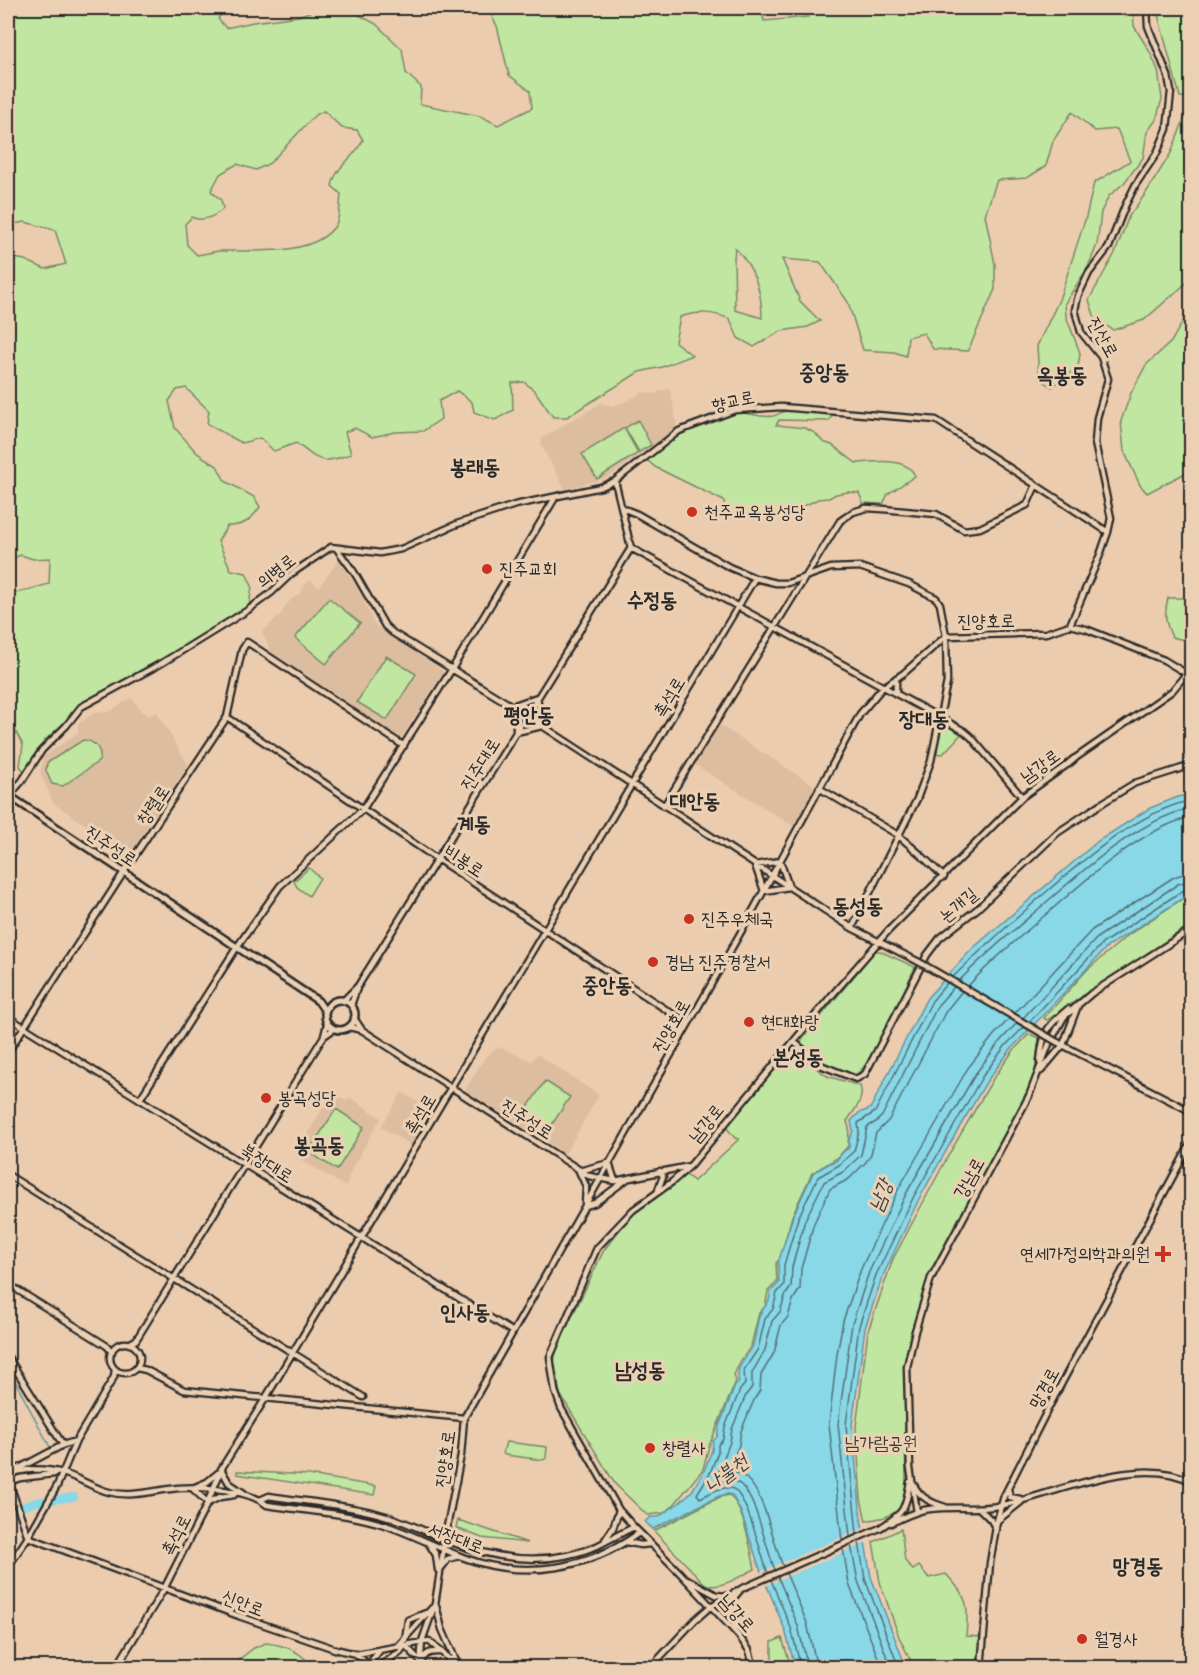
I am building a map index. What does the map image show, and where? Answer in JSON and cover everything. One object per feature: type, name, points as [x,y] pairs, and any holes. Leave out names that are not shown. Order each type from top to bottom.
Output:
[{"type":"main road","name":"남강로","points":[[1068,764],[1074,759]]},
{"type":"main road","name":"진주성로","points":[[8,796],[318,1001]]},
{"type":"main road","points":[[318,1001],[330,1004]]},
{"type":"main road","points":[[318,1001],[325,1011],[327,1024],[334,1029],[342,1030],[349,1027],[354,1018],[351,1005],[343,1001],[330,1004],[325,1011]]},
{"type":"street","name":"진산로","points":[[1070,626],[1108,532],[1110,518],[1095,443],[1097,418],[1108,379],[1101,357],[1081,332],[1075,310],[1082,284],[1109,247],[1136,183],[1158,153],[1167,129],[1169,84],[1148,26],[1147,8]]},
{"type":"street","name":"향교로","points":[[615,481],[682,429],[735,410],[781,407],[936,420],[1108,532]]},
{"type":"street","name":"의병로","points":[[8,796],[42,750],[81,707],[162,663],[248,610],[291,574],[330,547],[380,553],[401,549],[457,524],[515,505],[602,487],[615,481]]},
{"type":"street","points":[[526,716],[631,548],[615,481]]},
{"type":"street","points":[[664,806],[840,521],[853,512],[867,508],[936,514],[964,530],[980,528],[1027,506],[1036,484]]},
{"type":"street","points":[[140,1099],[237,947],[280,886],[363,809],[452,669],[555,498]]},
{"type":"street","points":[[622,508],[637,514],[729,567],[755,578],[788,583],[831,568],[860,567],[909,584],[936,598],[940,604],[946,636],[947,682],[926,778],[852,928]]},
{"type":"street","points":[[631,548],[972,737],[1022,797]]},
{"type":"street","points":[[337,549],[354,572],[385,626],[852,928],[919,962],[1057,1042],[1191,1112]]},
{"type":"street","name":"촉석로","points":[[116,1668],[165,1587],[208,1503],[221,1470],[755,578]]},
{"type":"street","name":"진양호로","points":[[422,1663],[422,1641],[435,1604],[461,1455],[464,1418],[764,891],[860,714],[882,688],[946,636],[1046,633],[1070,626],[1086,629],[1164,660],[1186,674]]},
{"type":"street","name":"창렬로","points":[[8,1052],[227,717],[242,650],[247,642],[404,746]]},
{"type":"street","points":[[1186,674],[1191,677]]},
{"type":"street","name":"남강로","points":[[1074,759],[1172,691],[1186,674]]},
{"type":"street","points":[[896,678],[896,694]]},
{"type":"street","points":[[512,706],[537,697]]},
{"type":"street","points":[[537,697],[542,726]]},
{"type":"street","points":[[512,706],[516,717],[516,732],[542,726]]},
{"type":"street","name":"진주대로","points":[[351,1005],[358,986],[526,716]]},
{"type":"street","name":"비봉로","points":[[227,717],[436,859],[688,1024]]},
{"type":"street","name":"남강로","points":[[754,1668],[749,1650],[738,1635],[619,1510],[561,1408],[555,1390],[550,1357],[597,1248],[633,1210],[690,1166],[878,942],[1022,797],[1068,764]]},
{"type":"street","name":"논개길","points":[[794,1042],[817,1062],[833,1071],[856,1079],[865,1074],[927,955],[940,938],[977,909],[1055,835],[1075,821],[1135,783],[1191,765]]},
{"type":"street","points":[[819,788],[898,835],[944,877]]},
{"type":"street","points":[[755,865],[780,861],[789,887]]},
{"type":"street","points":[[755,865],[764,891],[789,887]]},
{"type":"street","name":"강남로","points":[[917,1512],[911,1480],[907,1367],[927,1287],[1029,1096],[1057,1028],[1064,1017],[1080,1001],[1191,928]]},
{"type":"street","name":"진주대로","points":[[343,1001],[358,986]]},
{"type":"street","points":[[1040,1073],[1063,1045],[1080,1001]]},
{"type":"street","points":[[1040,1073],[1042,1038],[1051,1022],[1080,1001]]},
{"type":"street","name":"북장대로","points":[[8,1017],[513,1332]]},
{"type":"street","points":[[354,1018],[362,1030]]},
{"type":"street","points":[[129,1344],[136,1340],[174,1279],[324,1036],[327,1024]]},
{"type":"street","points":[[349,1027],[362,1030]]},
{"type":"street","points":[[324,1036],[334,1029]]},
{"type":"street","name":"진주성로","points":[[362,1030],[579,1171],[600,1179],[615,1181],[690,1166]]},
{"type":"street","points":[[777,1061],[794,1053],[804,1054],[817,1062]]},
{"type":"street","name":"망경로","points":[[981,1668],[989,1572],[1000,1506],[1191,1141]]},
{"type":"street","points":[[615,1181],[609,1163],[579,1171],[586,1186],[585,1206],[594,1203],[628,1179]]},
{"type":"street","points":[[657,1192],[662,1184],[663,1176],[660,1172]]},
{"type":"street","points":[[8,1175],[363,1397]]},
{"type":"street","points":[[8,1284],[107,1346],[112,1352]]},
{"type":"street","points":[[115,1369],[129,1372],[138,1366],[140,1355],[136,1347],[136,1340]]},
{"type":"street","points":[[107,1346],[122,1343],[136,1347]]},
{"type":"street","points":[[8,1567],[37,1522],[57,1486],[76,1441],[114,1377],[115,1369],[110,1359],[116,1346]]},
{"type":"street","points":[[8,1357],[63,1445]]},
{"type":"street","points":[[138,1366],[184,1390],[464,1418]]},
{"type":"street","points":[[114,1377],[121,1372]]},
{"type":"street","points":[[10,1474],[63,1445],[76,1441]]},
{"type":"street","points":[[10,1474],[42,1470],[62,1473]]},
{"type":"street","points":[[221,1470],[229,1483],[246,1495],[228,1495],[208,1503],[191,1488],[207,1482],[221,1470]]},
{"type":"street","points":[[28,1537],[8,1483],[33,1476],[62,1473]]},
{"type":"street","name":"서장대로","points":[[62,1473],[111,1493],[191,1488],[214,1490],[246,1495],[261,1500],[267,1505],[361,1518],[384,1524],[461,1556],[498,1566],[535,1569],[582,1561],[626,1542],[639,1533]]},
{"type":"street","points":[[650,1668],[695,1620],[727,1596],[917,1512],[930,1509],[980,1509],[1000,1506],[1078,1482],[1135,1473],[1176,1476],[1191,1482]]},
{"type":"street","points":[[911,1480],[917,1492],[950,1509]]},
{"type":"street","points":[[880,1528],[904,1509],[911,1480]]},
{"type":"street","points":[[1008,1487],[1008,1494],[1012,1498],[1026,1499]]},
{"type":"street","name":"서장대로","points":[[261,1500],[269,1496],[363,1510],[401,1521],[464,1547],[500,1557],[526,1560],[568,1556],[601,1544],[634,1527]]},
{"type":"street","points":[[997,1521],[1026,1499]]},
{"type":"street","points":[[980,1509],[996,1529]]},
{"type":"street","points":[[601,1544],[613,1528],[619,1510]]},
{"type":"street","points":[[426,1532],[436,1532],[447,1527],[452,1536],[464,1547]]},
{"type":"street","name":"신안로","points":[[28,1537],[274,1629],[335,1649],[356,1654],[398,1647],[405,1642]]},
{"type":"street","points":[[428,1542],[436,1555],[439,1574]]},
{"type":"street","points":[[626,1542],[640,1545],[650,1544]]},
{"type":"street","points":[[439,1574],[448,1559],[461,1556]]},
{"type":"street","points":[[686,1579],[716,1595],[727,1596]]},
{"type":"street","points":[[738,1635],[729,1611],[731,1601],[742,1589]]},
{"type":"street","points":[[377,1668],[400,1652],[405,1642],[435,1604]]},
{"type":"street","points":[[435,1604],[442,1629],[460,1668]]},
{"type":"street","points":[[422,1663],[405,1642],[408,1620],[429,1611]]},
{"type":"street","points":[[405,1642],[429,1641],[448,1658],[456,1661]]},
{"type":"street","points":[[366,1668],[380,1650]]},
{"type":"street","points":[[422,1663],[425,1654],[442,1652]]},
{"type":"street","points":[[356,1654],[364,1661],[366,1668]]},
{"type":"street","points":[[448,1658],[448,1668]]},
{"type":"shaded area","points":[[670,388],[677,424],[675,430],[607,478],[565,489],[541,445],[542,438],[601,403],[612,406],[643,392],[653,394]]},
{"type":"shaded area","points":[[339,560],[361,594],[374,624],[444,672],[401,738],[271,652],[262,632],[310,580],[319,587]]},
{"type":"shaded area","points":[[131,698],[147,716],[157,712],[188,765],[130,854],[54,804],[40,773],[44,756],[78,733],[78,724],[94,713],[109,712]]},
{"type":"shaded area","points":[[721,726],[812,784],[814,790],[793,826],[695,765],[718,727]]},
{"type":"shaded area","points":[[499,1047],[532,1061],[537,1054],[599,1095],[565,1154],[465,1090],[485,1057]]},
{"type":"shaded area","points":[[332,1092],[347,1101],[350,1097],[381,1118],[351,1170],[346,1187],[295,1156]]},
{"type":"shaded area","points":[[402,1092],[433,1111],[434,1114],[414,1147],[381,1127]]},
{"type":"green space","points":[[8,8],[225,8],[218,19],[226,28],[299,16],[319,8],[352,11],[376,24],[402,49],[406,73],[421,87],[420,104],[480,116],[498,125],[532,108],[530,91],[509,75],[497,26],[487,8],[761,8],[764,21],[808,17],[813,8],[1133,8],[1134,26],[1158,70],[1162,99],[1156,120],[1147,132],[1143,158],[1124,183],[1109,196],[1101,212],[1097,245],[1088,267],[1065,303],[1066,316],[1080,353],[1078,367],[1052,387],[1039,378],[1037,346],[1059,300],[1086,217],[1094,183],[1130,161],[1117,129],[1095,131],[1072,112],[1053,141],[1046,166],[1027,178],[997,180],[985,215],[995,264],[995,289],[968,351],[933,349],[924,333],[908,337],[906,356],[894,352],[863,350],[848,302],[820,262],[782,259],[800,301],[820,321],[808,327],[781,331],[754,347],[738,338],[730,319],[705,313],[680,317],[675,342],[692,355],[662,367],[639,372],[567,417],[553,417],[535,391],[524,382],[512,383],[513,410],[495,420],[474,412],[472,402],[457,391],[439,401],[441,419],[423,431],[395,432],[372,437],[355,428],[345,432],[351,454],[322,460],[311,455],[296,443],[274,451],[260,438],[242,443],[207,424],[209,411],[186,388],[177,390],[169,401],[175,428],[197,453],[217,466],[225,481],[254,497],[260,507],[246,522],[227,526],[218,541],[231,570],[246,573],[252,586],[249,606],[224,624],[82,703],[69,719],[44,741],[31,771],[23,770],[20,766],[23,745],[8,718],[8,583],[17,593],[49,584],[50,558],[33,559],[21,555],[8,560],[8,257],[25,260],[45,269],[66,264],[55,230],[25,222],[8,225]],"holes":[[[324,111],[342,128],[357,130],[363,140],[334,179],[332,186],[341,194],[339,215],[335,226],[325,236],[298,247],[265,251],[220,251],[197,255],[187,245],[185,224],[192,217],[204,219],[223,209],[221,200],[211,191],[220,174],[237,164],[256,170],[270,163],[315,115]],[[735,248],[742,255],[756,280],[762,318],[735,310]]]},
{"type":"green space","points":[[472,8],[487,8],[474,16]]},
{"type":"green space","points":[[1158,8],[1191,8],[1191,97],[1180,97]]},
{"type":"green space","points":[[1187,112],[1191,112],[1191,279],[1144,320],[1113,330],[1095,318],[1089,300],[1115,253],[1129,216],[1171,153]]},
{"type":"green space","points":[[1191,307],[1191,470],[1147,493],[1140,485],[1124,451],[1121,421],[1131,393],[1146,365],[1171,342]]},
{"type":"green space","points":[[829,408],[832,412],[828,421],[779,420],[776,425],[805,428],[856,463],[880,461],[905,465],[915,476],[888,494],[883,504],[863,503],[859,493],[848,492],[818,499],[783,516],[737,515],[725,511],[724,501],[655,467],[647,460],[676,437],[731,413],[768,417],[784,411]]},
{"type":"green space","points":[[638,420],[651,445],[639,452],[625,428]]},
{"type":"green space","points":[[624,428],[638,453],[597,479],[582,454]]},
{"type":"green space","points":[[1191,595],[1191,638],[1188,641],[1172,637],[1166,618],[1168,598],[1188,598]]},
{"type":"green space","points":[[329,598],[360,623],[326,664],[295,638]]},
{"type":"green space","points":[[386,656],[416,674],[387,720],[357,702]]},
{"type":"green space","points":[[938,717],[964,731],[943,754],[932,753]]},
{"type":"green space","points":[[83,740],[97,746],[100,753],[99,761],[63,786],[52,784],[46,771],[47,763]]},
{"type":"green space","points":[[309,868],[320,878],[309,896],[297,887],[294,881]]},
{"type":"green space","points":[[1191,893],[1191,924],[1047,1020],[1044,1018],[1087,970],[1127,936]]},
{"type":"green space","points":[[875,951],[880,951],[915,967],[871,1057],[854,1076],[824,1065],[801,1044],[802,1039]]},
{"type":"green space","name":"남가람공원","points":[[1029,1034],[1039,1038],[1034,1079],[927,1280],[904,1367],[906,1485],[904,1505],[898,1511],[885,1517],[866,1521],[861,1499],[856,1427],[868,1331],[893,1259],[949,1154],[993,1079],[1013,1051]]},
{"type":"green space","points":[[797,1054],[827,1076],[860,1086],[860,1100],[847,1121],[848,1146],[837,1158],[812,1173],[792,1216],[780,1259],[776,1263],[777,1282],[768,1291],[765,1307],[759,1313],[751,1346],[734,1375],[736,1381],[709,1446],[703,1469],[673,1506],[664,1513],[647,1515],[615,1484],[560,1394],[554,1365],[555,1356],[604,1250],[629,1218],[686,1175],[694,1181],[739,1139],[735,1138],[726,1127],[783,1060]]},
{"type":"green space","points":[[545,1081],[570,1097],[545,1135],[520,1119]]},
{"type":"green space","points":[[336,1109],[364,1127],[337,1170],[309,1151]]},
{"type":"green space","points":[[506,1442],[547,1447],[546,1458],[543,1460],[505,1455],[503,1453]]},
{"type":"green space","points":[[237,1471],[309,1475],[376,1486],[374,1495],[237,1474]]},
{"type":"green space","points":[[729,1495],[734,1500],[742,1518],[755,1569],[724,1584],[711,1586],[705,1584],[654,1531],[720,1497]]},
{"type":"green space","points":[[458,1520],[528,1543],[482,1538],[456,1528]]},
{"type":"green space","points":[[901,1529],[905,1561],[913,1570],[919,1566],[929,1578],[946,1574],[963,1596],[967,1609],[966,1636],[981,1637],[977,1667],[914,1667],[899,1637],[880,1582],[873,1542]]},
{"type":"green space","points":[[782,1638],[791,1667],[772,1667],[772,1642]]},
{"type":"green space","points":[[266,1643],[292,1650],[312,1667],[229,1667],[254,1648]]},
{"type":"water","name":"남강","points":[[1191,794],[1191,893],[1107,947],[1011,1049],[987,1081],[919,1199],[882,1278],[865,1328],[852,1425],[861,1519],[871,1577],[906,1667],[795,1667],[785,1630],[760,1569],[741,1512],[732,1495],[719,1496],[653,1529],[645,1522],[650,1517],[658,1517],[679,1503],[692,1491],[704,1471],[713,1441],[717,1437],[735,1386],[739,1382],[738,1371],[753,1345],[760,1314],[769,1300],[770,1292],[779,1283],[778,1263],[793,1216],[813,1173],[836,1161],[849,1148],[849,1140],[853,1131],[851,1121],[859,1113],[870,1109],[927,998],[972,949],[1098,841],[1150,808]]},
{"type":"pier","points":[[866,1527],[868,1542],[765,1586],[760,1572]]},
{"type":"waterway","points":[[8,1368],[50,1447]]},
{"type":"waterway","name":"나불천","points":[[8,1512],[36,1502],[74,1497],[72,1497]]},
{"type":"place","name":"천주교옥봉성당","points":[[692,512]]},
{"type":"place","name":"진주교회","points":[[487,569]]},
{"type":"place","name":"진주우체국","points":[[689,919]]},
{"type":"place","name":"경남 진주경찰서","points":[[653,962]]},
{"type":"place","name":"현대화랑","points":[[749,1022]]},
{"type":"place","name":"봉곡성당","points":[[266,1098]]},
{"type":"place","name":"연세가정의학과의원","points":[[1163,1254]]},
{"type":"place","name":"창렬사","points":[[650,1448]]},
{"type":"place","name":"월경사","points":[[1082,1639]]},
{"type":"district","name":"중앙동","points":[[824,372]]},
{"type":"district","name":"옥봉동","points":[[1062,375]]},
{"type":"district","name":"봉래동","points":[[475,467]]},
{"type":"district","name":"수정동","points":[[652,600]]},
{"type":"district","name":"평안동","points":[[529,715]]},
{"type":"district","name":"장대동","points":[[924,719]]},
{"type":"district","name":"대안동","points":[[695,801]]},
{"type":"district","name":"계동","points":[[474,824]]},
{"type":"district","name":"동성동","points":[[858,906]]},
{"type":"district","name":"중안동","points":[[607,985]]},
{"type":"district","name":"본성동","points":[[798,1057]]},
{"type":"district","name":"봉곡동","points":[[319,1145]]},
{"type":"district","name":"인사동","points":[[465,1312]]},
{"type":"district","name":"남성동","points":[[640,1370]]},
{"type":"district","name":"망경동","points":[[1138,1566]]}]
